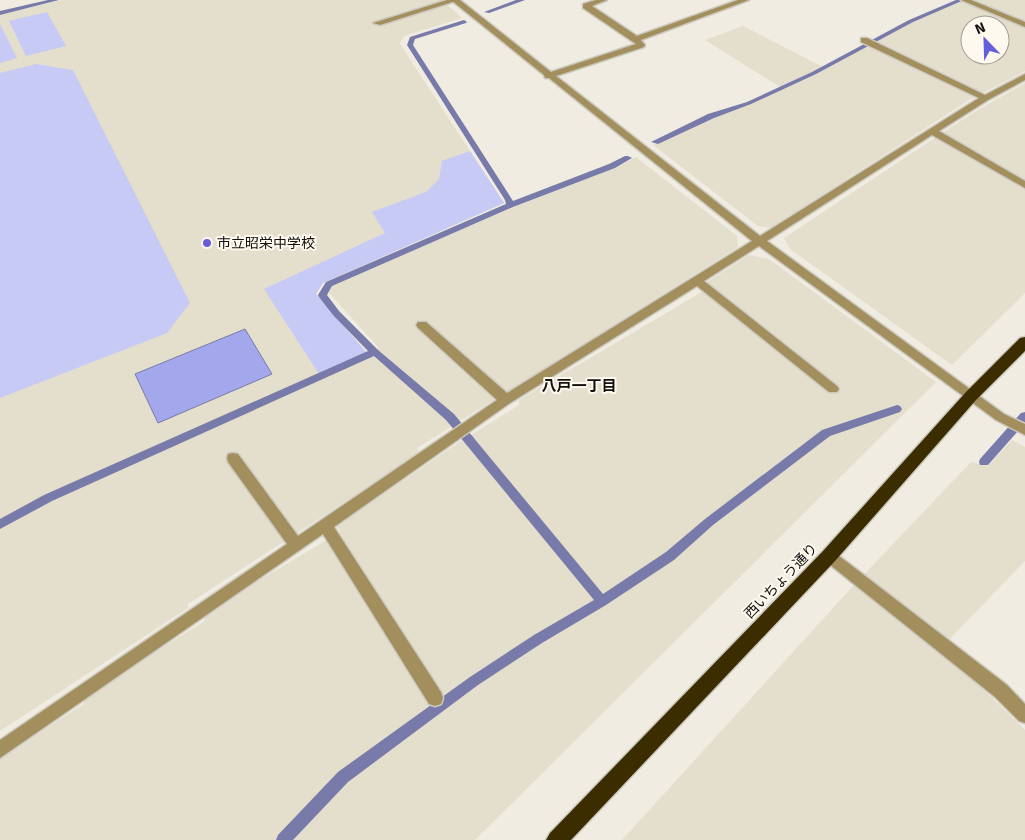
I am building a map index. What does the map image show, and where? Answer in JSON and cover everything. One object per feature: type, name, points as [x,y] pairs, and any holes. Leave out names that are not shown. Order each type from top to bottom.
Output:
[{"type":"highway","name":"西いちょう通り","points":[[557,840],[829,556],[971,396],[1025,342]]},
{"type":"street","points":[[377,22],[455,0],[548,76],[758,241],[1000,417],[1024,430]]},
{"type":"street","points":[[548,76],[641,45],[636,38],[586,6],[603,0]]},
{"type":"street","points":[[636,38],[745,0]]},
{"type":"street","points":[[965,0],[1025,25]]},
{"type":"street","points":[[864,40],[985,98]]},
{"type":"street","points":[[0,750],[506,400],[698,281],[985,98],[1025,77]]},
{"type":"street","points":[[933,132],[1025,185]]},
{"type":"street","points":[[698,281],[833,389]]},
{"type":"street","points":[[422,325],[506,400]]},
{"type":"street","points":[[233,458],[296,545]]},
{"type":"street","points":[[325,525],[435,698]]},
{"type":"street","points":[[829,556],[1001,691],[1025,715]]},
{"type":"shaded area","points":[[62,0],[442,0],[462,18],[404,36],[400,44],[504,203],[323,283],[316,294],[367,353],[379,348],[329,293],[333,284],[519,205],[615,168],[636,157],[737,236],[738,247],[417,448],[420,453],[188,604],[188,608],[0,731],[0,15]]},
{"type":"shaded area","points":[[964,0],[1025,0],[1025,71],[969,100],[771,228],[758,226],[653,145],[780,87],[705,40],[743,26],[825,68],[912,21]]},
{"type":"shaded area","points":[[47,12],[66,46],[26,56],[9,21]]},
{"type":"shaded area","points":[[0,24],[17,58],[0,63]]},
{"type":"shaded area","points":[[36,64],[73,70],[190,303],[167,333],[0,398],[0,73]]},
{"type":"shaded area","points":[[1025,83],[1025,293],[952,365],[790,249],[784,238],[968,116]]},
{"type":"shaded area","points":[[470,151],[504,203],[323,283],[316,294],[367,353],[319,374],[264,289],[385,233],[372,212],[426,192],[439,179],[442,161]]},
{"type":"shaded area","points":[[749,255],[769,259],[936,382],[475,840],[0,840],[0,758],[84,704],[83,696],[205,621],[203,614],[340,532],[337,526],[455,445],[519,405],[519,400],[712,286],[707,282]]},
{"type":"shaded area","points":[[1012,440],[1025,447],[1025,561],[939,650],[1025,730],[1025,840],[622,840],[854,585],[971,462],[988,466]]},
{"type":"water","points":[[245,329],[272,374],[158,423],[135,374]]},
{"type":"waterway","points":[[0,13],[56,0]]},
{"type":"waterway","points":[[487,12],[522,0]]},
{"type":"waterway","points":[[655,142],[711,116],[749,103],[814,73],[911,21],[961,0]]},
{"type":"waterway","points":[[464,22],[412,38],[410,45],[509,200],[510,205]]},
{"type":"waterway","points":[[510,205],[612,166],[628,158]]},
{"type":"waterway","points":[[375,352],[336,313],[322,295],[329,284],[510,205]]},
{"type":"waterway","points":[[0,524],[48,498],[375,352]]},
{"type":"waterway","points":[[375,352],[450,417],[602,601]]},
{"type":"waterway","points":[[602,601],[670,556],[709,522],[826,433],[897,409]]},
{"type":"waterway","points":[[984,462],[1025,416]]},
{"type":"waterway","points":[[283,840],[343,777],[474,681],[538,639],[602,601]]},
{"type":"place","name":"市立昭栄中学校","points":[[207,243]]},
{"type":"district","name":"八戸一丁目","points":[[579,386]]}]
